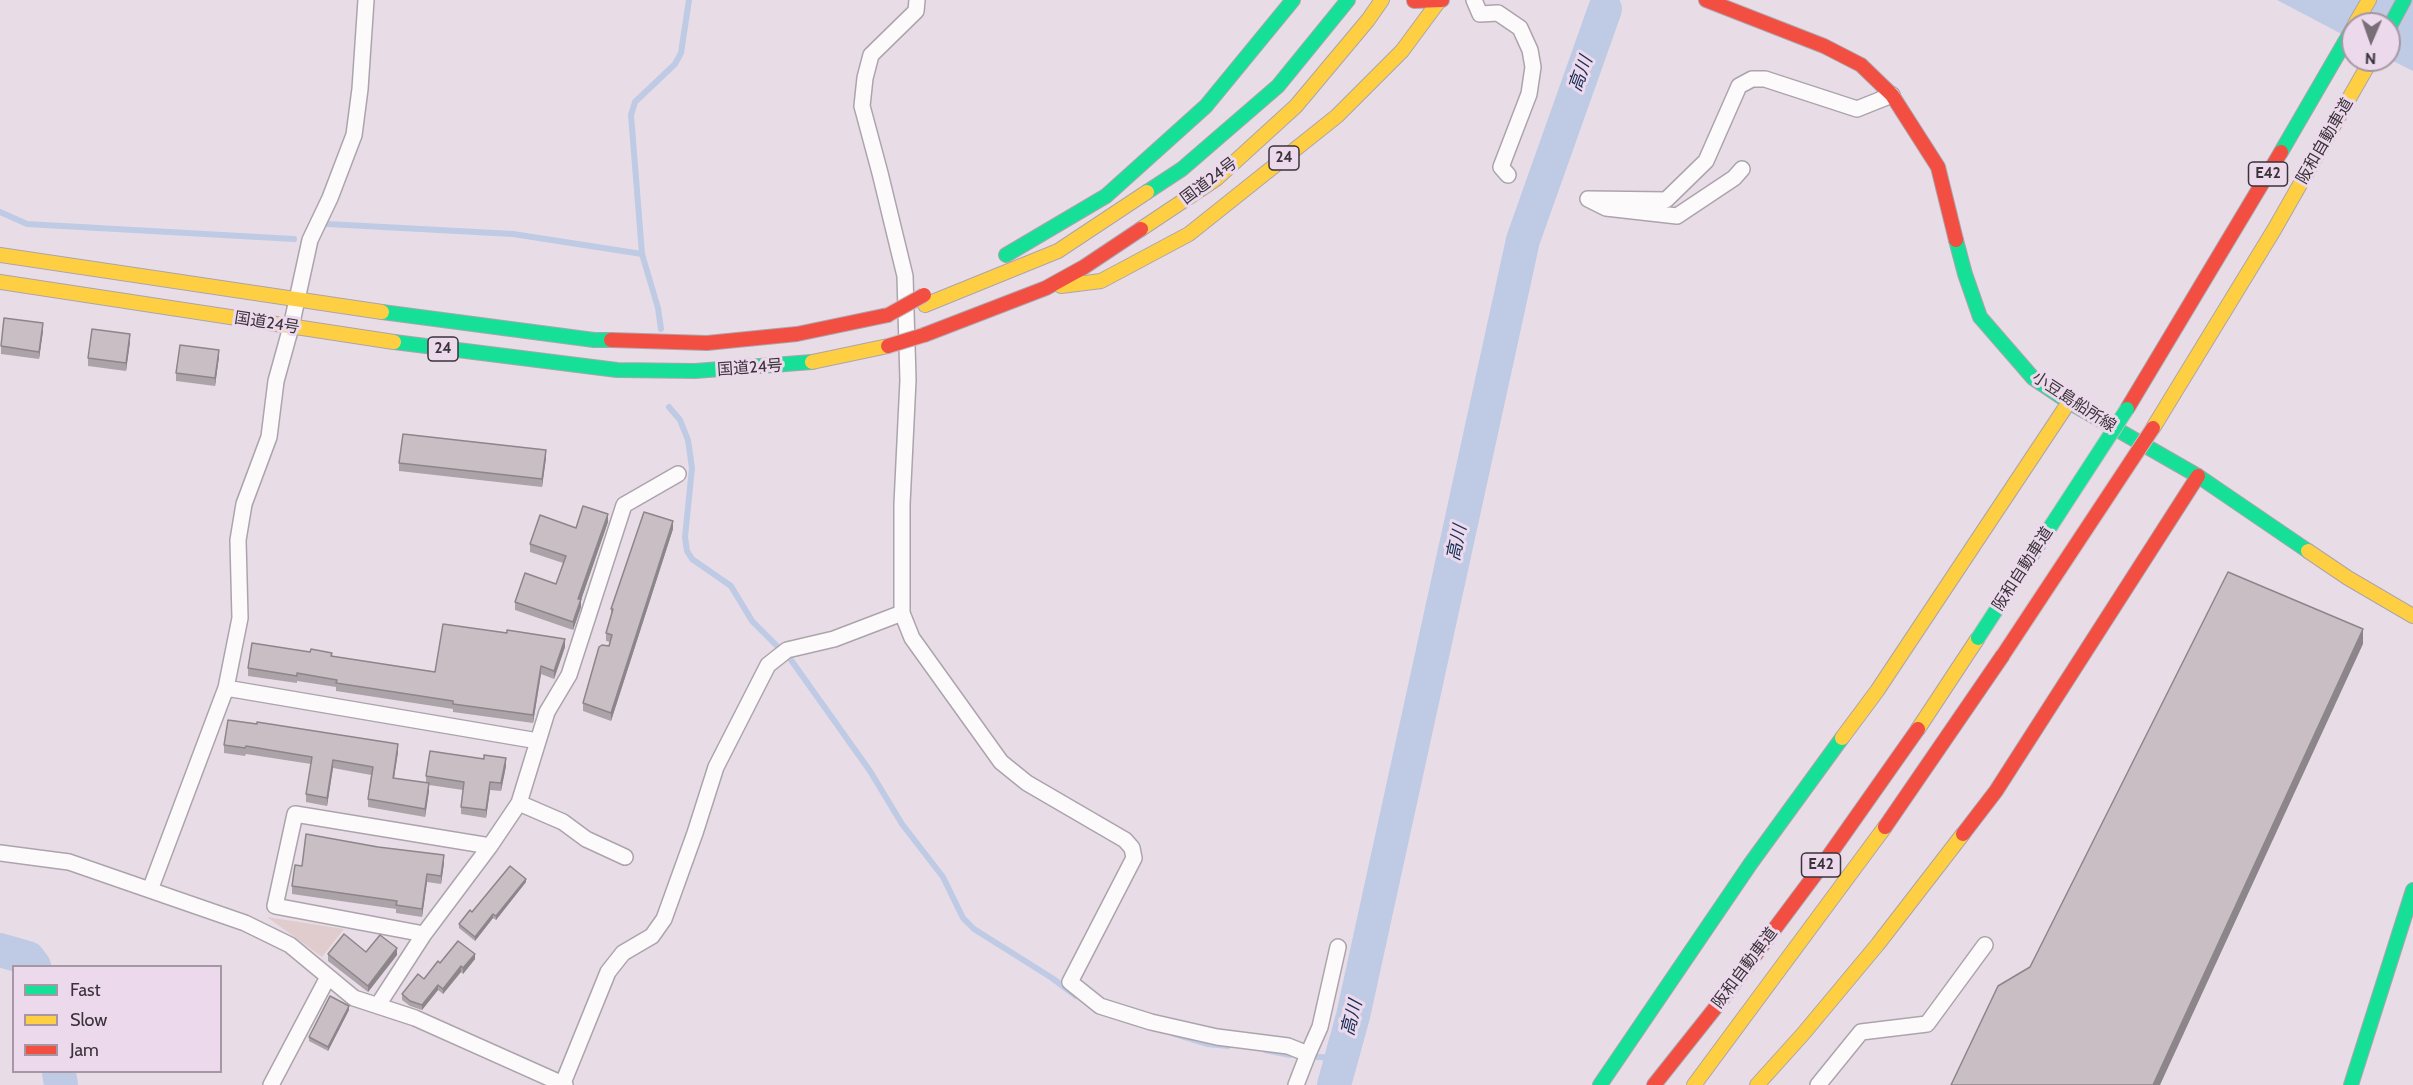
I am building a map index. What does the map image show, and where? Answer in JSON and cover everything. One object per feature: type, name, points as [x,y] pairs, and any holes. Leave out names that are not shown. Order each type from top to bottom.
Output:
[{"type":"main road","name":"24","points":[[924,300],[1038,238],[1106,196],[1206,106],[1293,0]]},
{"type":"main road","name":"国道24号","points":[[0,255],[296,300],[594,340],[696,343],[797,334],[888,315],[1058,251],[1182,169],[1278,86],[1348,0]]},
{"type":"main road","name":"国道24号","points":[[0,282],[431,348],[617,370],[695,371],[810,363],[888,346],[924,335],[1046,288],[1084,267],[1216,179],[1296,106],[1382,0]]},
{"type":"main road","name":"小豆島船所線","points":[[1706,0],[1824,46],[1852,60],[1861,65],[1892,95],[1938,167],[1965,274],[1980,317],[2033,378],[2069,402],[2199,476],[2348,579],[2413,616]]},
{"type":"main road","points":[[1414,1],[1441,1]]},
{"type":"main road","name":"24","points":[[1046,288],[1101,281],[1190,234],[1337,116],[1402,51],[1441,1]]},
{"type":"main road","name":"阪和自動車道","points":[[1654,1085],[1720,1002],[1823,864],[1924,720],[2127,409],[2236,230],[2341,48]]},
{"type":"main road","name":"阪和自動車道","points":[[1694,1085],[1862,861],[2003,655],[2153,428],[2274,230],[2364,72]]},
{"type":"main road","points":[[1600,1085],[1751,863],[1877,691],[2069,402]]},
{"type":"main road","points":[[1757,1085],[1878,944],[1996,791],[2199,476]]},
{"type":"main road","points":[[2351,1085],[2413,890]]},
{"type":"street","points":[[150,890],[226,688],[240,618],[238,540],[243,504],[269,437],[276,381],[291,327],[310,240],[330,198],[354,135],[360,89],[366,0]]},
{"type":"street","points":[[918,0],[916,11],[871,55],[865,78],[862,106],[905,276],[908,380],[902,504],[902,613],[912,638],[1001,762],[1027,783],[1125,840],[1132,848],[1134,858],[1070,982],[1100,1006],[1151,1022],[1216,1037],[1288,1046],[1308,1054]]},
{"type":"street","points":[[1474,0],[1480,14],[1498,13],[1520,28],[1530,50],[1533,67],[1529,94],[1501,167],[1508,175]]},
{"type":"street","points":[[1742,169],[1734,178],[1677,216],[1606,208],[1588,199],[1666,200],[1706,161],[1739,86],[1752,79],[1765,79],[1857,109],[1892,95]]},
{"type":"street","points":[[378,1005],[424,934],[490,846],[519,802],[548,712],[569,675],[624,505],[678,474]]},
{"type":"street","points":[[0,853],[69,862],[245,923],[290,945],[354,998],[415,1018],[564,1084],[608,972],[623,953],[652,936],[664,919],[716,767],[768,665],[784,652],[834,639],[902,613]]},
{"type":"street","points":[[226,688],[538,741]]},
{"type":"street","points":[[519,802],[563,822],[586,839],[625,857]]},
{"type":"street","points":[[424,934],[275,906],[295,814],[490,846]]},
{"type":"street","points":[[1818,1085],[1861,1032],[1927,1024],[1985,945]]},
{"type":"street","points":[[1296,1085],[1320,1027],[1338,947]]},
{"type":"street","points":[[271,1085],[328,976]]},
{"type":"shaded area","points":[[267,917],[344,929],[322,957]]},
{"type":"water","points":[[2277,0],[2413,0],[2413,71],[2401,65],[2401,12],[2341,12],[2341,34]]},
{"type":"building","points":[[4,318],[43,323],[39,352],[1,346]]},
{"type":"building","points":[[92,329],[130,334],[126,363],[88,358]]},
{"type":"building","points":[[180,345],[219,350],[215,378],[176,373]]},
{"type":"building","points":[[403,434],[546,450],[542,479],[399,463]]},
{"type":"building","points":[[583,506],[608,514],[578,599],[581,599],[573,622],[515,602],[525,573],[556,584],[566,556],[530,544],[540,515],[576,528]]},
{"type":"building","points":[[644,512],[673,521],[611,713],[583,703],[599,647],[609,646],[612,635],[606,633],[613,609],[611,609]]},
{"type":"building","points":[[2228,572],[2363,629],[2153,1085],[1951,1085],[1998,986],[2030,967]]},
{"type":"building","points":[[443,624],[507,633],[507,630],[565,639],[554,671],[541,666],[533,715],[453,704],[453,701],[336,683],[337,680],[297,673],[297,676],[248,668],[252,643],[310,652],[311,649],[332,653],[331,656],[435,672]]},
{"type":"building","points":[[228,720],[257,724],[257,722],[398,744],[393,778],[429,783],[425,809],[368,799],[373,767],[333,760],[327,798],[306,794],[312,757],[246,746],[245,748],[224,745]]},
{"type":"building","points":[[430,751],[484,759],[484,755],[506,758],[501,783],[490,782],[486,810],[461,807],[464,782],[426,776]]},
{"type":"building","points":[[306,834],[378,847],[444,855],[441,876],[427,874],[422,909],[396,905],[397,901],[292,886],[295,865],[302,866]]},
{"type":"building","points":[[510,866],[526,879],[496,916],[493,914],[475,937],[459,924],[470,910],[472,912]]},
{"type":"building","points":[[344,934],[366,952],[380,935],[397,948],[368,986],[328,954]]},
{"type":"building","points":[[458,941],[475,954],[463,968],[461,966],[443,989],[438,985],[422,1005],[410,1001],[402,994],[418,974],[424,979]]},
{"type":"building","points":[[330,996],[349,1006],[328,1047],[309,1037]]},
{"type":"waterway","points":[[661,329],[658,308],[642,254],[631,115],[635,102],[675,64],[681,53],[689,0]]},
{"type":"waterway","name":"高川","points":[[1334,1085],[1353,1016],[1523,240],[1605,9]]},
{"type":"waterway","points":[[0,212],[27,224],[294,239]]},
{"type":"waterway","points":[[328,224],[513,234],[642,254]]},
{"type":"waterway","points":[[669,407],[680,420],[688,440],[692,468],[685,537],[687,551],[692,559],[731,586],[752,621],[791,660],[870,771],[902,824],[943,877],[963,918],[974,929],[1052,978],[1076,996]]},
{"type":"waterway","points":[[0,950],[28,958],[33,965]]},
{"type":"waterway","points":[[1174,1034],[1207,1044],[1228,1046]]},
{"type":"waterway","points":[[1265,1050],[1290,1055]]},
{"type":"waterway","points":[[1317,1057],[1343,1058]]},
{"type":"waterway","points":[[59,1073],[61,1085]]},
{"type":"traffic: fast","points":[[1006,255],[1106,196],[1206,106],[1293,0]]},
{"type":"traffic: fast","points":[[1147,192],[1182,169],[1278,86],[1348,0]]},
{"type":"traffic: fast","points":[[2398,12],[2404,0]]},
{"type":"traffic: fast","points":[[2281,152],[2341,49]]},
{"type":"traffic: fast","points":[[1956,240],[1980,317],[2033,378],[2069,402],[2198,476],[2308,551]]},
{"type":"traffic: fast","points":[[382,312],[594,340],[611,340]]},
{"type":"traffic: fast","points":[[394,342],[617,370],[695,371],[812,362]]},
{"type":"traffic: fast","points":[[1978,638],[2127,409]]},
{"type":"traffic: fast","points":[[1600,1085],[1751,863],[1842,738]]},
{"type":"traffic: fast","points":[[2351,1085],[2413,890]]},
{"type":"traffic: slow","points":[[1141,229],[1216,179],[1296,106],[1382,0]]},
{"type":"traffic: slow","points":[[2362,12],[2369,0]]},
{"type":"traffic: slow","points":[[1061,286],[1101,281],[1189,234],[1337,116],[1402,51],[1439,1]]},
{"type":"traffic: slow","points":[[2153,428],[2274,230],[2364,72]]},
{"type":"traffic: slow","points":[[925,305],[1058,251],[1147,192]]},
{"type":"traffic: slow","points":[[0,255],[382,312]]},
{"type":"traffic: slow","points":[[0,282],[394,342]]},
{"type":"traffic: slow","points":[[812,362],[888,346]]},
{"type":"traffic: slow","points":[[1842,738],[1877,691],[2069,402]]},
{"type":"traffic: slow","points":[[2308,551],[2348,578],[2413,616]]},
{"type":"traffic: slow","points":[[1918,729],[1978,638]]},
{"type":"traffic: slow","points":[[1694,1085],[1885,827]]},
{"type":"traffic: slow","points":[[1757,1085],[1878,944],[1963,834]]},
{"type":"traffic: jam","points":[[1414,1],[1442,0]]},
{"type":"traffic: jam","points":[[1706,0],[1824,46],[1861,65],[1892,95],[1938,167],[1956,240]]},
{"type":"traffic: jam","points":[[2127,409],[2281,152]]},
{"type":"traffic: jam","points":[[924,335],[1046,288],[1084,267],[1141,229]]},
{"type":"traffic: jam","points":[[888,315],[924,295]]},
{"type":"traffic: jam","points":[[611,340],[707,343],[797,334],[888,315]]},
{"type":"traffic: jam","points":[[888,346],[924,335]]},
{"type":"traffic: jam","points":[[2003,655],[2153,428]]},
{"type":"traffic: jam","points":[[1963,834],[1996,791],[2198,476]]},
{"type":"traffic: jam","points":[[1885,827],[2003,655]]},
{"type":"traffic: jam","points":[[1654,1085],[1720,1002],[1823,864],[1918,729]]}]
